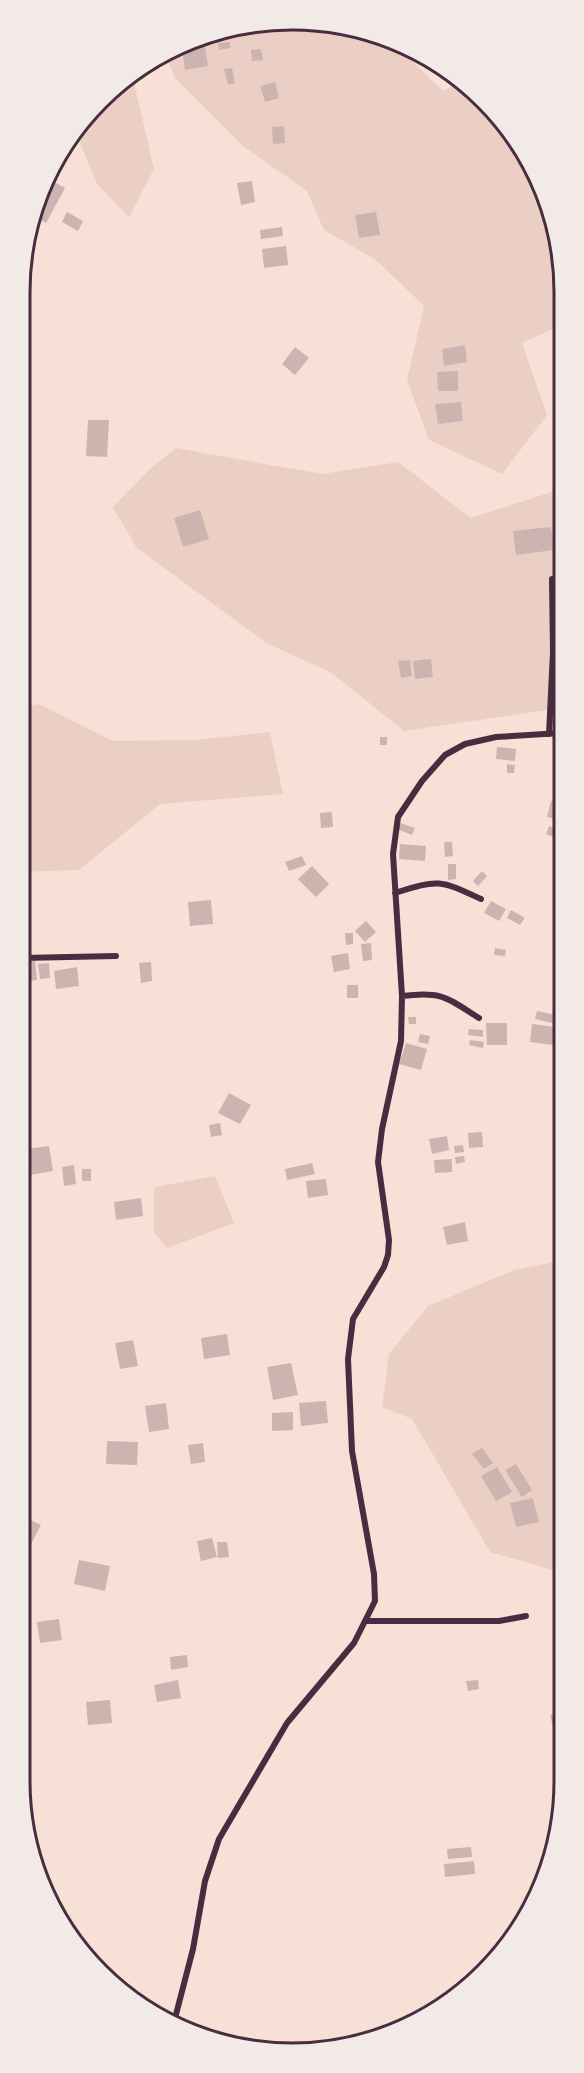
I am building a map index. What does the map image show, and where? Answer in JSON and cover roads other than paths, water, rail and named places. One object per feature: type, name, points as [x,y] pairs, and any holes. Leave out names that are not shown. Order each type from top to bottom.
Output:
[{"type":"street","points":[[549,734],[553,652],[552,579]]},
{"type":"street","points":[[176,2016],[193,1949],[206,1881],[219,1839],[287,1723],[354,1643],[375,1600],[374,1574],[352,1451],[348,1359],[353,1319],[384,1267],[388,1255],[389,1240],[378,1162],[382,1129],[402,1041],[402,996],[393,854],[398,817],[422,781],[445,755],[465,744],[554,734]]},
{"type":"street","points":[[395,893],[422,884],[443,882],[481,899]]},
{"type":"street","points":[[30,958],[116,956]]},
{"type":"street","points":[[402,996],[431,993],[447,997],[479,1018]]},
{"type":"street","points":[[365,1621],[500,1621],[526,1616]]}]
